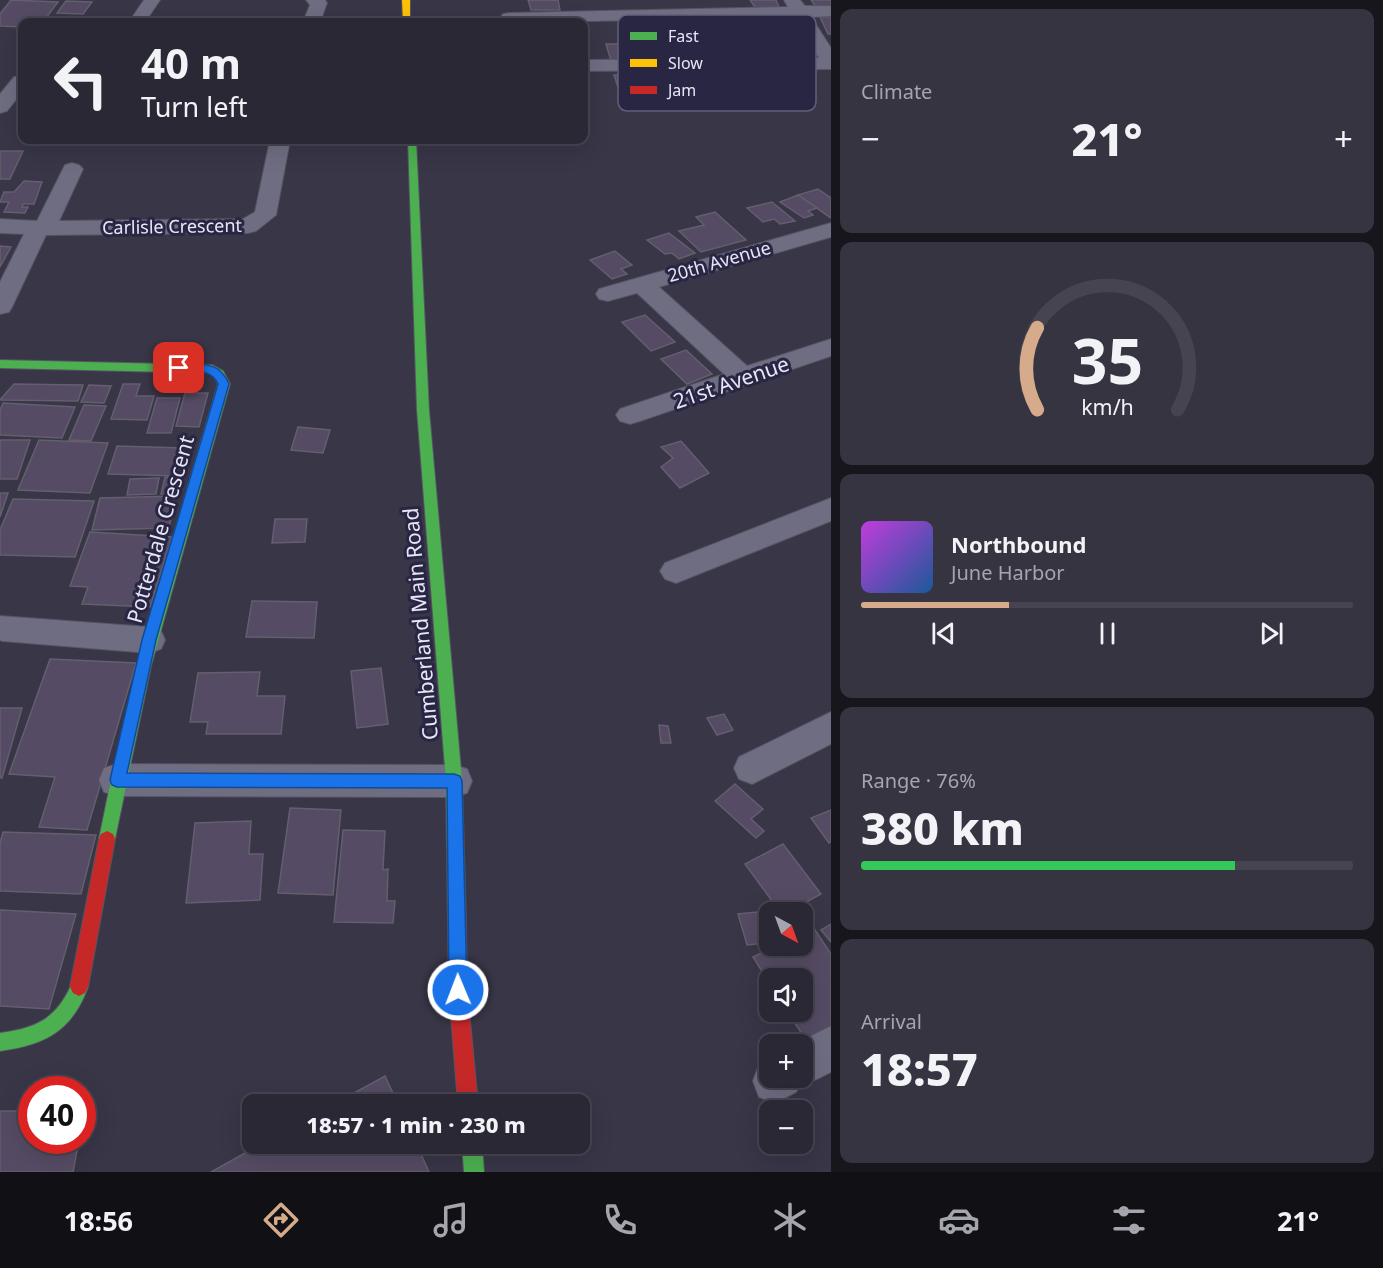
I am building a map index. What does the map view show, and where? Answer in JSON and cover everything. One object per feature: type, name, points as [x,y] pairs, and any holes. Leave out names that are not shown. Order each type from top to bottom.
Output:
[{"type":"street","points":[[140,18],[152,0]]},
{"type":"street","points":[[313,18],[319,3],[314,0]]},
{"type":"street","points":[[406,0],[407,18]]},
{"type":"street","points":[[509,18],[796,6],[831,11]]},
{"type":"street","points":[[816,38],[831,62]]},
{"type":"street","points":[[816,62],[831,62]]},
{"type":"street","points":[[588,66],[618,65]]},
{"type":"street","name":"Carlisle Crescent","points":[[0,226],[42,228],[248,226],[265,214],[279,144]]},
{"type":"street","name":"Cumberland Main Road","points":[[412,144],[423,410],[454,781],[458,990],[467,1094]]},
{"type":"street","points":[[48,170],[96,167]]},
{"type":"street","points":[[0,307],[72,169]]},
{"type":"street","name":"20th Avenue","points":[[608,294],[831,230]]},
{"type":"street","points":[[641,284],[744,378]]},
{"type":"street","name":"21st Avenue","points":[[630,415],[831,347]]},
{"type":"street","name":"Potterdale Crescent","points":[[0,364],[202,368],[212,369],[219,374],[224,384],[149,640],[117,780],[85,963],[77,994],[59,1023],[22,1040],[0,1042]]},
{"type":"street","points":[[676,571],[831,509]]},
{"type":"street","points":[[2,628],[149,640]]},
{"type":"street","points":[[752,768],[831,727]]},
{"type":"street","points":[[117,780],[454,781]]},
{"type":"street","points":[[813,1058],[831,1048]]},
{"type":"street","points":[[473,1154],[474,1172]]},
{"type":"building","points":[[11,0],[58,2],[46,18],[18,18],[18,27],[0,26],[0,14]]},
{"type":"building","points":[[528,0],[558,0],[560,10],[531,10]]},
{"type":"building","points":[[750,0],[776,0],[779,7],[756,9]]},
{"type":"building","points":[[811,0],[831,0],[831,7],[816,7]]},
{"type":"building","points":[[66,1],[92,2],[83,14],[57,13]]},
{"type":"building","points":[[820,17],[831,17],[831,34],[828,34]]},
{"type":"building","points":[[606,44],[618,44],[618,61],[611,61]]},
{"type":"building","points":[[614,75],[618,75],[618,87]]},
{"type":"building","points":[[0,151],[23,151],[10,179],[0,179]]},
{"type":"building","points":[[24,181],[42,182],[34,204],[23,204],[22,207],[28,207],[25,213],[4,212],[9,202],[0,202],[4,192],[14,192]]},
{"type":"building","points":[[818,189],[831,198],[831,218],[798,195]]},
{"type":"building","points":[[798,195],[817,208],[808,211],[813,215],[804,218],[780,202]]},
{"type":"building","points":[[772,202],[795,221],[780,224],[774,219],[763,222],[747,208]]},
{"type":"building","points":[[715,212],[746,240],[701,252],[679,231],[704,225],[696,217]]},
{"type":"building","points":[[669,233],[695,253],[679,259],[672,253],[665,254],[647,240]]},
{"type":"building","points":[[0,246],[11,247],[0,267]]},
{"type":"building","points":[[615,251],[632,265],[621,269],[627,274],[612,279],[590,260]]},
{"type":"building","points":[[645,315],[675,342],[651,351],[622,322]]},
{"type":"building","points":[[686,350],[712,374],[687,384],[661,359]]},
{"type":"building","points":[[14,384],[83,385],[78,401],[0,400]]},
{"type":"building","points":[[123,384],[140,384],[136,396],[154,396],[147,420],[111,419]]},
{"type":"building","points":[[89,385],[111,386],[104,403],[81,402]]},
{"type":"building","points":[[185,393],[208,393],[199,427],[176,426]]},
{"type":"building","points":[[157,398],[180,398],[171,433],[147,433]]},
{"type":"building","points":[[3,403],[75,407],[62,438],[0,435],[0,410]]},
{"type":"building","points":[[84,405],[106,406],[91,441],[69,440]]},
{"type":"building","points":[[298,427],[330,430],[323,453],[291,450]]},
{"type":"building","points":[[0,440],[30,440],[17,479],[0,479]]},
{"type":"building","points":[[39,440],[108,443],[90,493],[18,490]]},
{"type":"building","points":[[681,441],[709,473],[680,488],[661,467],[673,458],[661,447]]},
{"type":"building","points":[[117,446],[184,448],[176,476],[108,474]]},
{"type":"building","points":[[165,477],[181,477],[178,494],[161,494]]},
{"type":"building","points":[[159,478],[156,494],[127,495],[130,479]]},
{"type":"building","points":[[0,493],[8,493],[0,517]]},
{"type":"building","points":[[175,496],[169,528],[92,530],[100,498]]},
{"type":"building","points":[[13,499],[94,501],[75,557],[0,555],[0,530]]},
{"type":"building","points":[[275,519],[307,519],[305,542],[272,543]]},
{"type":"building","points":[[90,532],[172,537],[150,607],[82,604],[88,587],[70,586]]},
{"type":"building","points":[[252,601],[317,602],[314,638],[246,637]]},
{"type":"building","points":[[50,659],[136,663],[87,830],[39,827],[55,777],[9,774]]},
{"type":"building","points":[[381,668],[388,724],[357,728],[351,671]]},
{"type":"building","points":[[260,672],[257,696],[285,696],[281,734],[206,734],[208,722],[190,722],[198,673]]},
{"type":"building","points":[[0,708],[22,708],[2,778],[0,778]]},
{"type":"building","points":[[724,714],[733,730],[717,735],[707,718]]},
{"type":"building","points":[[659,725],[668,726],[671,743],[661,743]]},
{"type":"building","points":[[735,784],[763,809],[751,819],[764,831],[756,838],[715,801]]},
{"type":"building","points":[[290,808],[341,810],[333,895],[278,893]]},
{"type":"building","points":[[831,810],[831,842],[829,843],[811,818]]},
{"type":"building","points":[[251,821],[249,854],[263,854],[260,900],[186,903],[195,823]]},
{"type":"building","points":[[343,830],[385,831],[383,870],[388,869],[387,901],[395,901],[393,923],[334,922]]},
{"type":"building","points":[[3,832],[96,835],[81,894],[0,891],[0,843]]},
{"type":"building","points":[[783,844],[821,894],[806,902],[773,902],[745,864]]},
{"type":"building","points":[[0,910],[76,914],[49,1009],[0,1006]]},
{"type":"building","points":[[757,912],[759,944],[747,945],[738,914]]},
{"type":"building","points":[[831,924],[831,942],[821,930]]},
{"type":"building","points":[[813,927],[831,954],[831,1027],[813,1036],[813,1034],[802,1034],[794,1022],[813,1022],[813,968],[760,968],[753,957],[759,954],[759,956],[813,956]]},
{"type":"building","points":[[385,1076],[393,1094],[352,1094]]},
{"type":"building","points":[[0,1111],[18,1111],[18,1154],[76,1154],[73,1172],[0,1172]]},
{"type":"building","points":[[243,1154],[421,1154],[429,1172],[211,1172]]},
{"type":"traffic: fast","points":[[412,144],[423,410],[454,781],[457,924]]},
{"type":"traffic: fast","points":[[0,364],[212,369],[219,374],[224,384],[144,666],[107,839]]},
{"type":"traffic: fast","points":[[0,1042],[26,1037],[49,1028],[67,1011],[79,987]]},
{"type":"traffic: fast","points":[[473,1154],[474,1172]]},
{"type":"traffic: slow","points":[[406,0],[407,18]]},
{"type":"traffic: jam","points":[[79,987],[107,839]]},
{"type":"traffic: jam","points":[[457,924],[458,990],[467,1094]]},
{"type":"route","points":[[179,368],[212,369],[219,374],[224,384],[149,640],[117,780],[454,781],[458,990]]}]
